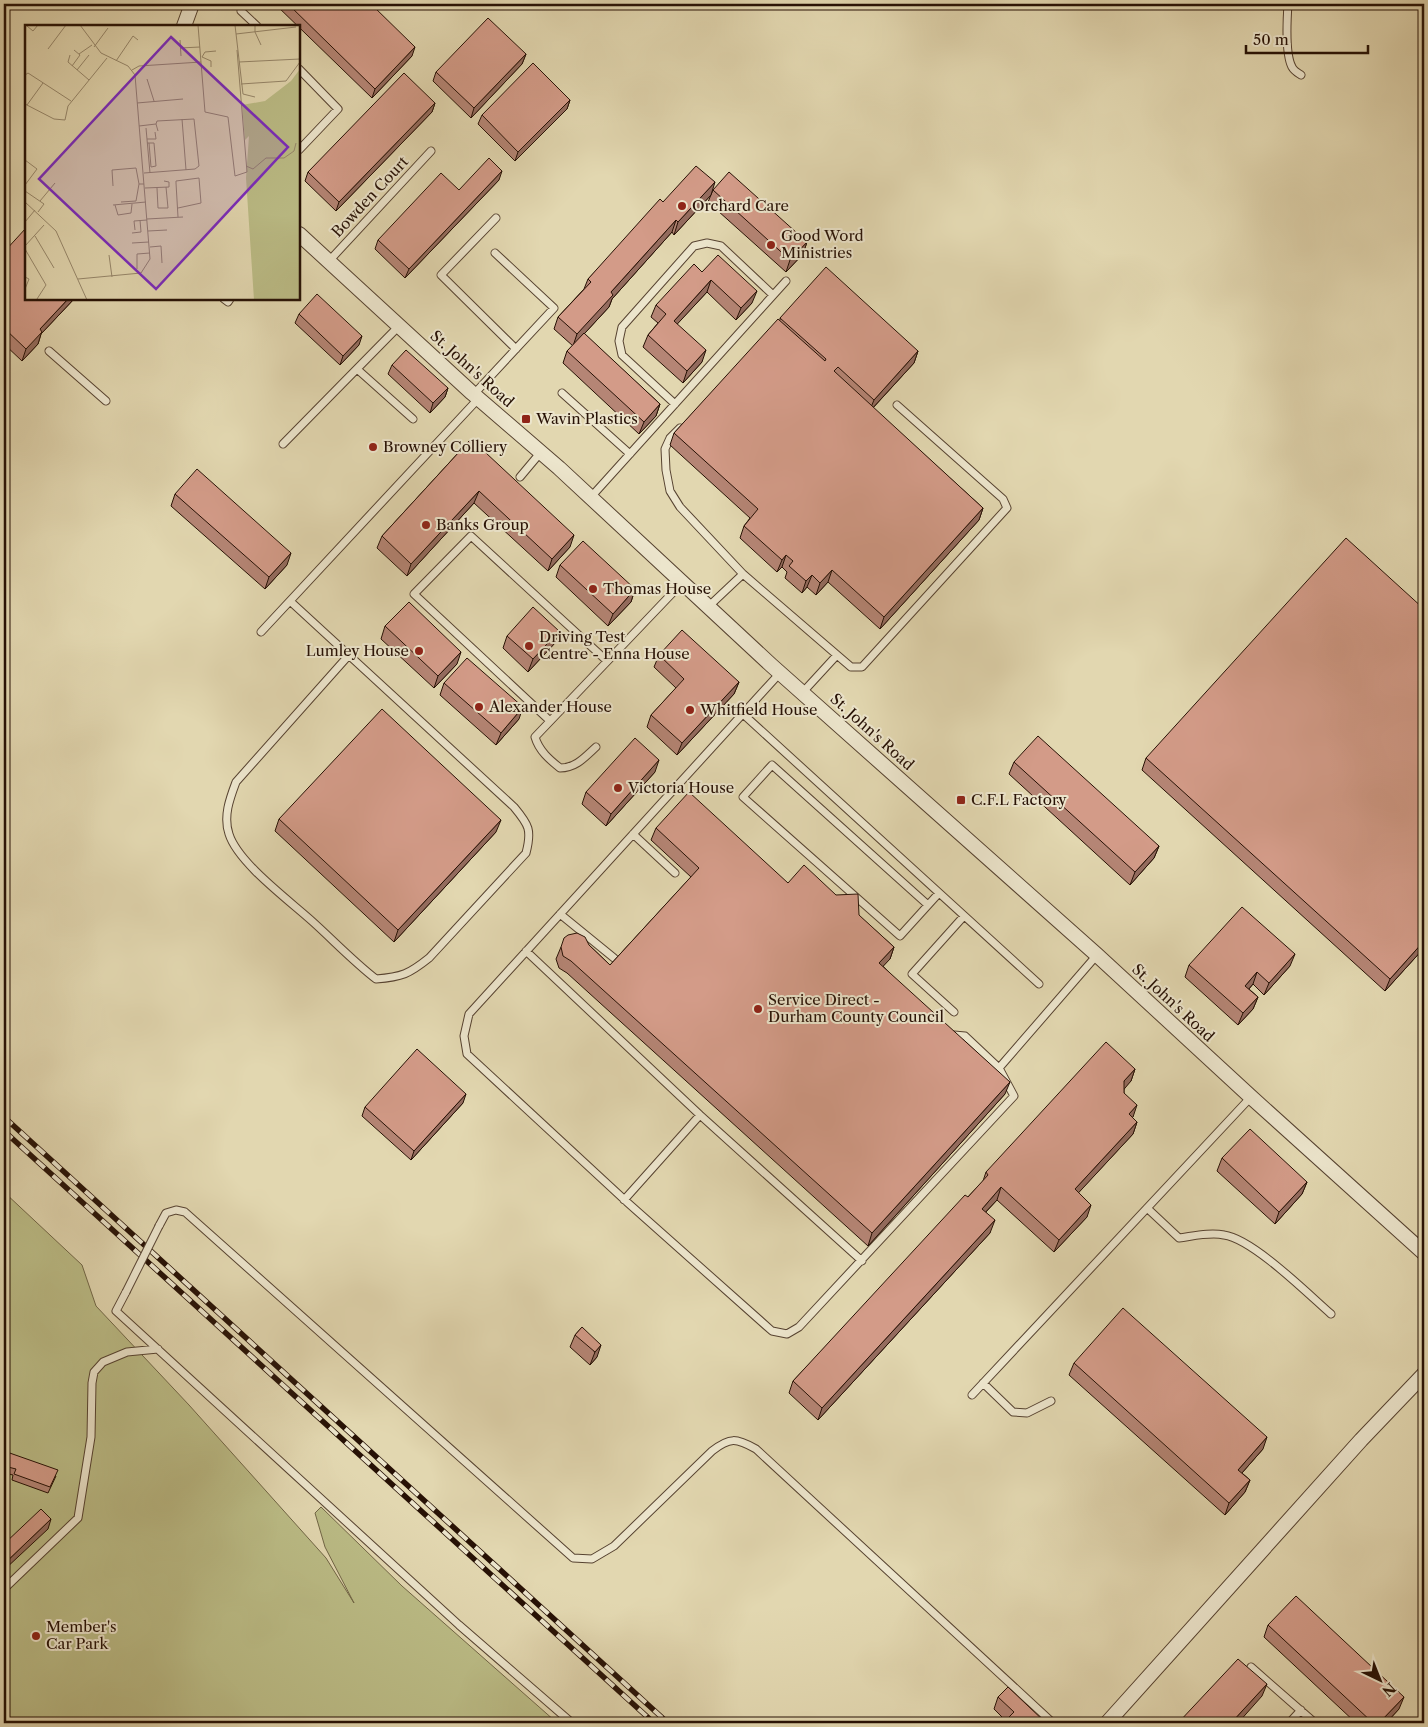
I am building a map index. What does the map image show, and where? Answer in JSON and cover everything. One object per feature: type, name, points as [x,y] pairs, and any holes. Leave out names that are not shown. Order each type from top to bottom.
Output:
[{"type":"street","points":[[184,25],[192,4]]},
{"type":"street","name":"St. John's Road","points":[[300,235],[541,452],[780,673],[1097,955],[1424,1253]]},
{"type":"street","points":[[1107,1723],[1361,1440],[1424,1374]]},
{"type":"lane","points":[[1288,4],[1289,56],[1294,70],[1301,75]]},
{"type":"lane","points":[[241,11],[256,25]]},
{"type":"lane","points":[[300,70],[338,109],[300,147]]},
{"type":"lane","name":"Bowden Court","points":[[329,261],[431,151]]},
{"type":"lane","points":[[496,218],[441,275],[516,350]]},
{"type":"lane","points":[[675,404],[622,356],[620,341],[622,327],[694,246],[707,243],[721,246],[773,296]]},
{"type":"lane","points":[[261,632],[477,396],[554,308],[495,253]]},
{"type":"lane","points":[[591,498],[786,280]]},
{"type":"lane","points":[[283,444],[399,326]]},
{"type":"lane","points":[[50,351],[106,401]]},
{"type":"lane","points":[[357,369],[413,419]]},
{"type":"lane","points":[[562,393],[630,454]]},
{"type":"lane","points":[[684,424],[670,438],[665,449],[670,491],[680,507],[743,574],[851,667],[862,667],[1007,508],[1003,499],[897,405]]},
{"type":"lane","points":[[520,476],[541,452]]},
{"type":"lane","points":[[549,720],[414,594],[471,536],[607,661]]},
{"type":"lane","points":[[708,607],[743,574]]},
{"type":"lane","points":[[596,747],[582,761],[569,768],[560,768],[537,745],[535,737],[549,720],[682,583]]},
{"type":"lane","points":[[290,601],[349,655],[514,807],[527,823],[530,837],[526,852],[429,958],[413,971],[393,978],[376,979],[358,965],[254,870],[236,849],[229,834],[227,824],[228,802],[236,782],[349,655]]},
{"type":"lane","points":[[803,692],[837,655]]},
{"type":"lane","points":[[780,673],[469,1014],[464,1036],[467,1054],[624,1200],[772,1331],[787,1334],[799,1327],[862,1261],[1014,1096],[999,1068],[965,1036],[954,1035],[946,1040]]},
{"type":"lane","points":[[743,714],[1039,984]]},
{"type":"lane","points":[[928,905],[772,765],[743,797],[900,936],[939,893]]},
{"type":"lane","points":[[633,834],[675,873]]},
{"type":"lane","points":[[560,914],[614,958]]},
{"type":"lane","points":[[954,1012],[912,974],[964,916]]},
{"type":"lane","points":[[526,951],[700,1115],[862,1261]]},
{"type":"lane","points":[[999,1068],[1097,955]]},
{"type":"lane","points":[[972,1395],[1251,1097]]},
{"type":"lane","points":[[624,1200],[700,1115]]},
{"type":"lane","points":[[1147,1208],[1179,1238],[1211,1234],[1226,1235],[1245,1242],[1288,1276],[1331,1314]]},
{"type":"lane","points":[[572,1723],[459,1625],[116,1311],[166,1213],[176,1210],[185,1212],[573,1558],[592,1559],[614,1546],[712,1451],[724,1442],[738,1440],[756,1449],[1053,1723]]},
{"type":"lane","points":[[4,1589],[78,1518],[91,1437],[94,1372],[103,1362],[127,1352],[158,1349]]},
{"type":"lane","points":[[983,1383],[1013,1412],[1027,1413],[1051,1401]]},
{"type":"lane","points":[[1250,1667],[1315,1723]]},
{"type":"lane","points":[[1290,1723],[1301,1710]]},
{"type":"green space","points":[[4,1192],[82,1265],[96,1306],[189,1405],[326,1558],[354,1603],[325,1547],[315,1513],[321,1507],[402,1586],[555,1721],[553,1723],[4,1723]]},
{"type":"building","points":[[288,4],[371,4],[415,47],[375,89]]},
{"type":"building","points":[[488,18],[526,54],[474,108],[436,72]]},
{"type":"building","points":[[533,63],[570,100],[518,152],[482,115]]},
{"type":"building","points":[[404,73],[435,103],[339,202],[308,172]]},
{"type":"building","points":[[489,158],[502,171],[409,269],[378,240],[441,173],[459,190]]},
{"type":"building","points":[[696,166],[715,182],[678,222],[676,220],[611,292],[613,295],[577,334],[558,317],[591,282],[588,279],[660,199],[663,202]]},
{"type":"building","points":[[729,172],[807,242],[790,260],[713,190]]},
{"type":"building","points":[[25,229],[25,300],[67,300],[40,329],[42,332],[26,349],[4,328],[4,252]]},
{"type":"building","points":[[718,255],[757,291],[741,308],[711,280],[674,321],[706,350],[687,371],[648,335],[666,314],[656,305],[694,264],[702,272]]},
{"type":"building","points":[[826,267],[918,351],[874,400],[838,367],[834,371],[983,508],[884,617],[832,570],[820,583],[812,575],[806,581],[789,566],[793,561],[786,555],[782,560],[744,526],[758,509],[674,433],[778,319],[825,361],[826,359],[780,318]]},
{"type":"building","points":[[317,294],[362,336],[343,356],[299,314]]},
{"type":"building","points":[[584,333],[660,404],[644,422],[567,351]]},
{"type":"building","points":[[406,350],[448,388],[433,403],[392,365]]},
{"type":"building","name":"Banks Group","points":[[471,439],[574,535],[552,559],[479,491],[411,564],[382,536]]},
{"type":"building","points":[[197,469],[291,553],[269,577],[175,494]]},
{"type":"building","points":[[1346,538],[1424,609],[1424,941],[1390,979],[1146,758]]},
{"type":"building","points":[[583,541],[635,589],[613,614],[560,565]]},
{"type":"building","name":"Lumley House","points":[[409,602],[461,652],[438,676],[385,626]]},
{"type":"building","points":[[533,607],[559,631],[533,659],[507,636]]},
{"type":"building","name":"Whitfield House","points":[[682,630],[739,682],[682,743],[651,715],[684,679],[659,655]]},
{"type":"building","name":"Alexander House","points":[[467,658],[523,707],[501,733],[444,683]]},
{"type":"building","points":[[382,709],[501,820],[398,930],[279,819]]},
{"type":"building","points":[[1038,736],[1159,846],[1135,872],[1014,762]]},
{"type":"building","name":"Victoria House","points":[[635,738],[659,760],[611,814],[586,792]]},
{"type":"building","name":"Service Direct - Durham County Council","points":[[689,792],[788,883],[804,865],[836,895],[858,894],[859,915],[894,947],[879,963],[1010,1082],[872,1233],[571,961],[563,956],[561,947],[564,938],[577,933],[585,937],[589,945],[610,965],[699,868],[656,828]]},
{"type":"building","points":[[1242,907],[1295,954],[1269,983],[1257,972],[1245,986],[1258,997],[1243,1013],[1189,965]]},
{"type":"building","points":[[1106,1042],[1135,1069],[1124,1081],[1124,1093],[1137,1105],[1129,1114],[1137,1122],[1075,1189],[1091,1205],[1059,1240],[1001,1187],[982,1209],[995,1220],[822,1408],[793,1381],[965,1195],[968,1197],[988,1175],[986,1172]]},
{"type":"building","points":[[417,1049],[466,1094],[414,1151],[365,1107]]},
{"type":"building","points":[[1250,1129],[1307,1182],[1279,1212],[1222,1158]]},
{"type":"building","points":[[1123,1308],[1267,1437],[1238,1470],[1250,1480],[1229,1503],[1074,1363]]},
{"type":"building","points":[[582,1327],[601,1345],[595,1352],[575,1335]]},
{"type":"building","points":[[4,1451],[58,1470],[50,1487],[14,1474],[16,1469],[4,1466]]},
{"type":"building","points":[[41,1509],[51,1519],[4,1564],[4,1544]]},
{"type":"building","points":[[1296,1596],[1404,1697],[1379,1723],[1373,1723],[1268,1625]]},
{"type":"building","points":[[1238,1659],[1267,1684],[1231,1723],[1178,1723]]},
{"type":"building","points":[[1008,1687],[1046,1723],[1003,1723],[1014,1712],[998,1697]]},
{"type":"railway","points":[[4,1117],[668,1723]]},
{"type":"railway","points":[[4,1131],[654,1723]]},
{"type":"place","name":"Orchard Care","points":[[682,206]]},
{"type":"place","name":"Good Word Ministries","points":[[771,245]]},
{"type":"place","name":"Wavin Plastics","points":[[526,419]]},
{"type":"place","name":"Browney Colliery","points":[[373,447]]},
{"type":"place","name":"Banks Group","points":[[426,525]]},
{"type":"place","name":"Thomas House","points":[[593,589]]},
{"type":"place","name":"Driving Test Centre - Enna House","points":[[529,646]]},
{"type":"place","name":"Lumley House","points":[[419,651]]},
{"type":"place","name":"Alexander House","points":[[479,707]]},
{"type":"place","name":"Whitfield House","points":[[690,710]]},
{"type":"place","name":"Victoria House","points":[[618,788]]},
{"type":"place","name":"C.F.L Factory","points":[[961,800]]},
{"type":"place","name":"Service Direct - Durham County Council","points":[[758,1009]]},
{"type":"place","name":"Member's Car Park","points":[[36,1636]]}]
